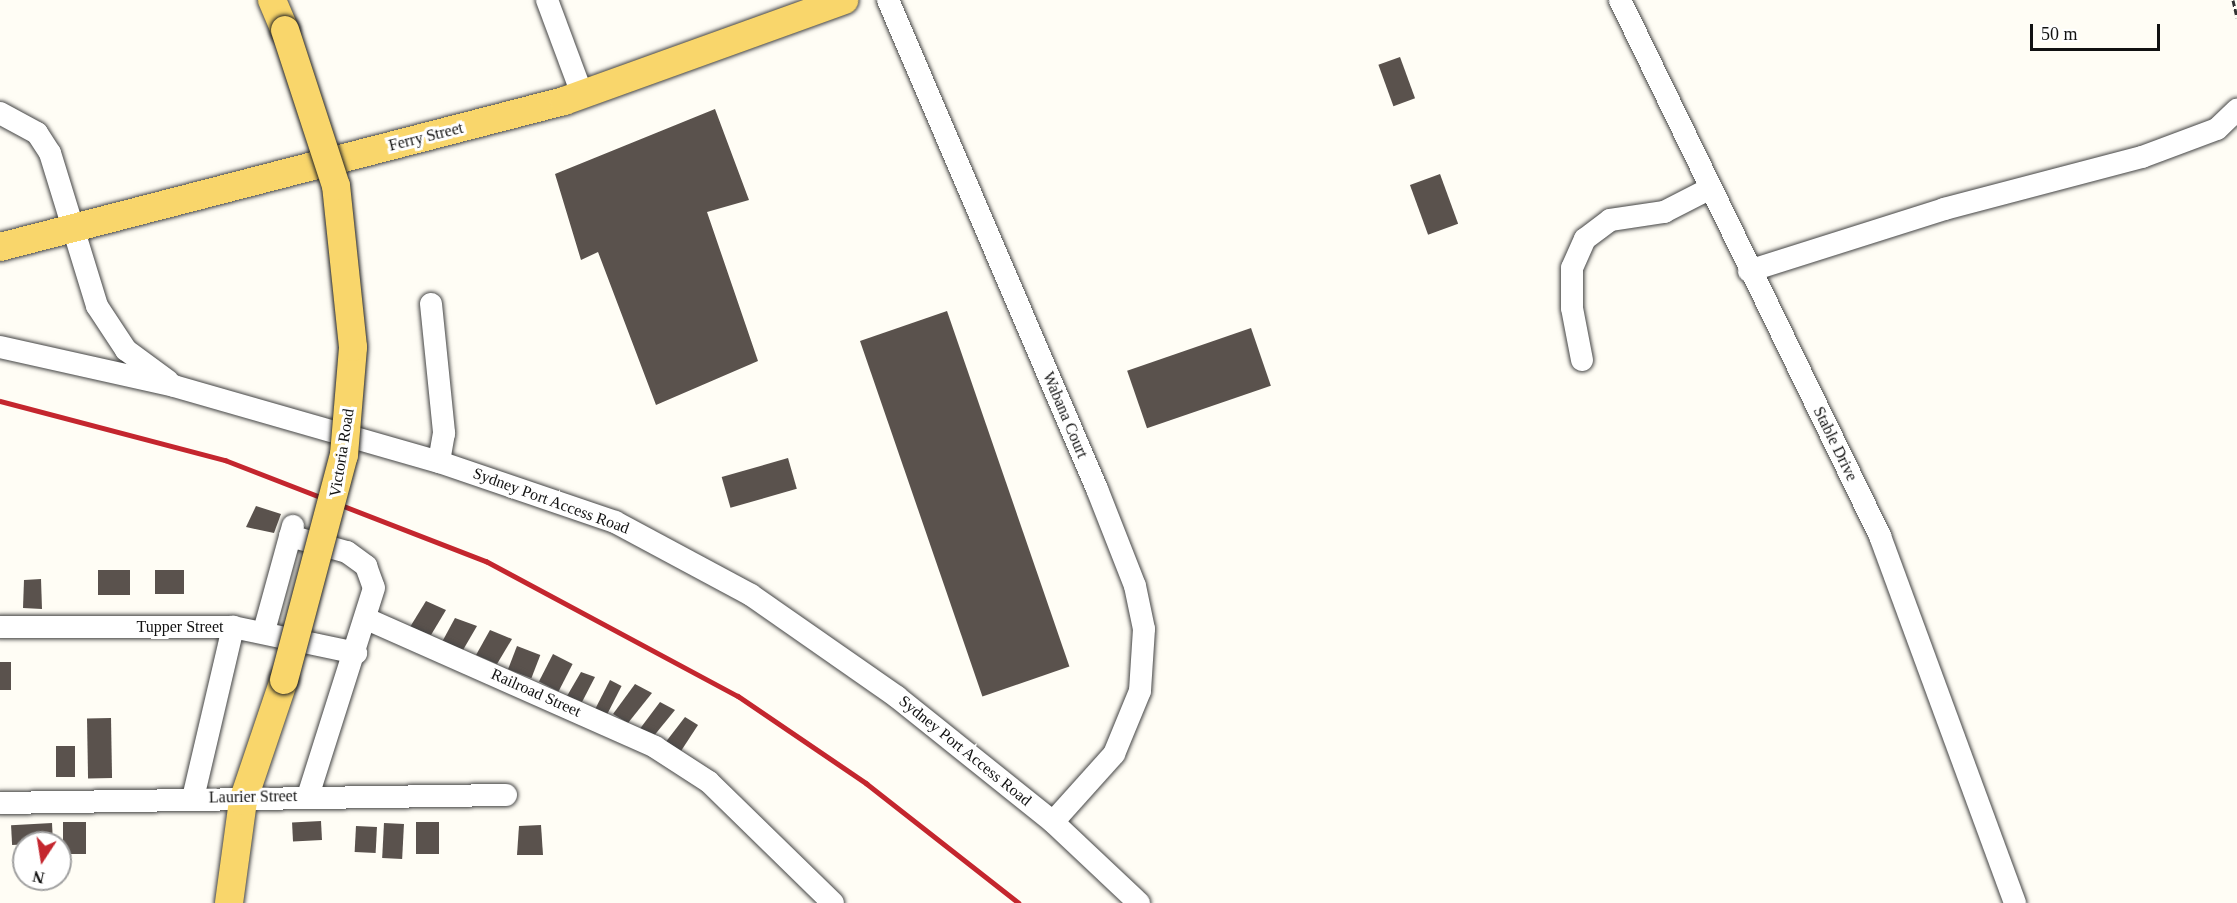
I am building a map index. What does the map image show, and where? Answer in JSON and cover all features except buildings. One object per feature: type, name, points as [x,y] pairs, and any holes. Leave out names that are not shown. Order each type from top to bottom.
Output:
[{"type":"main road","name":"Victoria Road","points":[[229,903],[243,801],[284,680],[342,465],[353,348],[336,186],[273,0]]},
{"type":"main road","name":"Ferry Street","points":[[0,247],[582,94],[844,0]]},
{"type":"street","points":[[547,0],[582,94]]},
{"type":"street","name":"Wabana Court","points":[[888,0],[1097,489],[1136,586],[1144,629],[1140,691],[1114,754],[1053,822]]},
{"type":"street","name":"Stable Drive","points":[[1620,0],[1709,189],[1880,536],[2014,903]]},
{"type":"street","points":[[1749,271],[1944,209],[2142,157],[2217,129],[2237,110]]},
{"type":"street","points":[[0,113],[38,133],[50,153],[84,275],[112,331],[126,350],[174,386]]},
{"type":"street","points":[[1582,360],[1572,308],[1572,268],[1585,239],[1610,220],[1664,212],[1709,189]]},
{"type":"street","points":[[431,304],[444,433],[439,462]]},
{"type":"street","name":"Sydney Port Access Road","points":[[0,347],[174,386],[439,462],[615,522],[700,566],[888,690],[1053,822],[1139,903]]},
{"type":"street","points":[[264,631],[292,532],[347,552],[366,567],[374,588],[369,620],[308,796]]},
{"type":"street","name":"Railroad Street","points":[[369,620],[655,747],[709,782],[833,903]]},
{"type":"street","name":"Tupper Street","points":[[0,627],[233,627],[264,631],[356,653]]},
{"type":"street","points":[[193,798],[233,627]]},
{"type":"street","name":"Laurier Street","points":[[0,802],[193,798],[243,801],[308,796],[506,795]]},
{"type":"path","points":[[2233,0],[2237,18]]},
{"type":"railway","points":[[0,401],[225,460],[486,561],[738,696],[866,783],[1019,903]]}]
